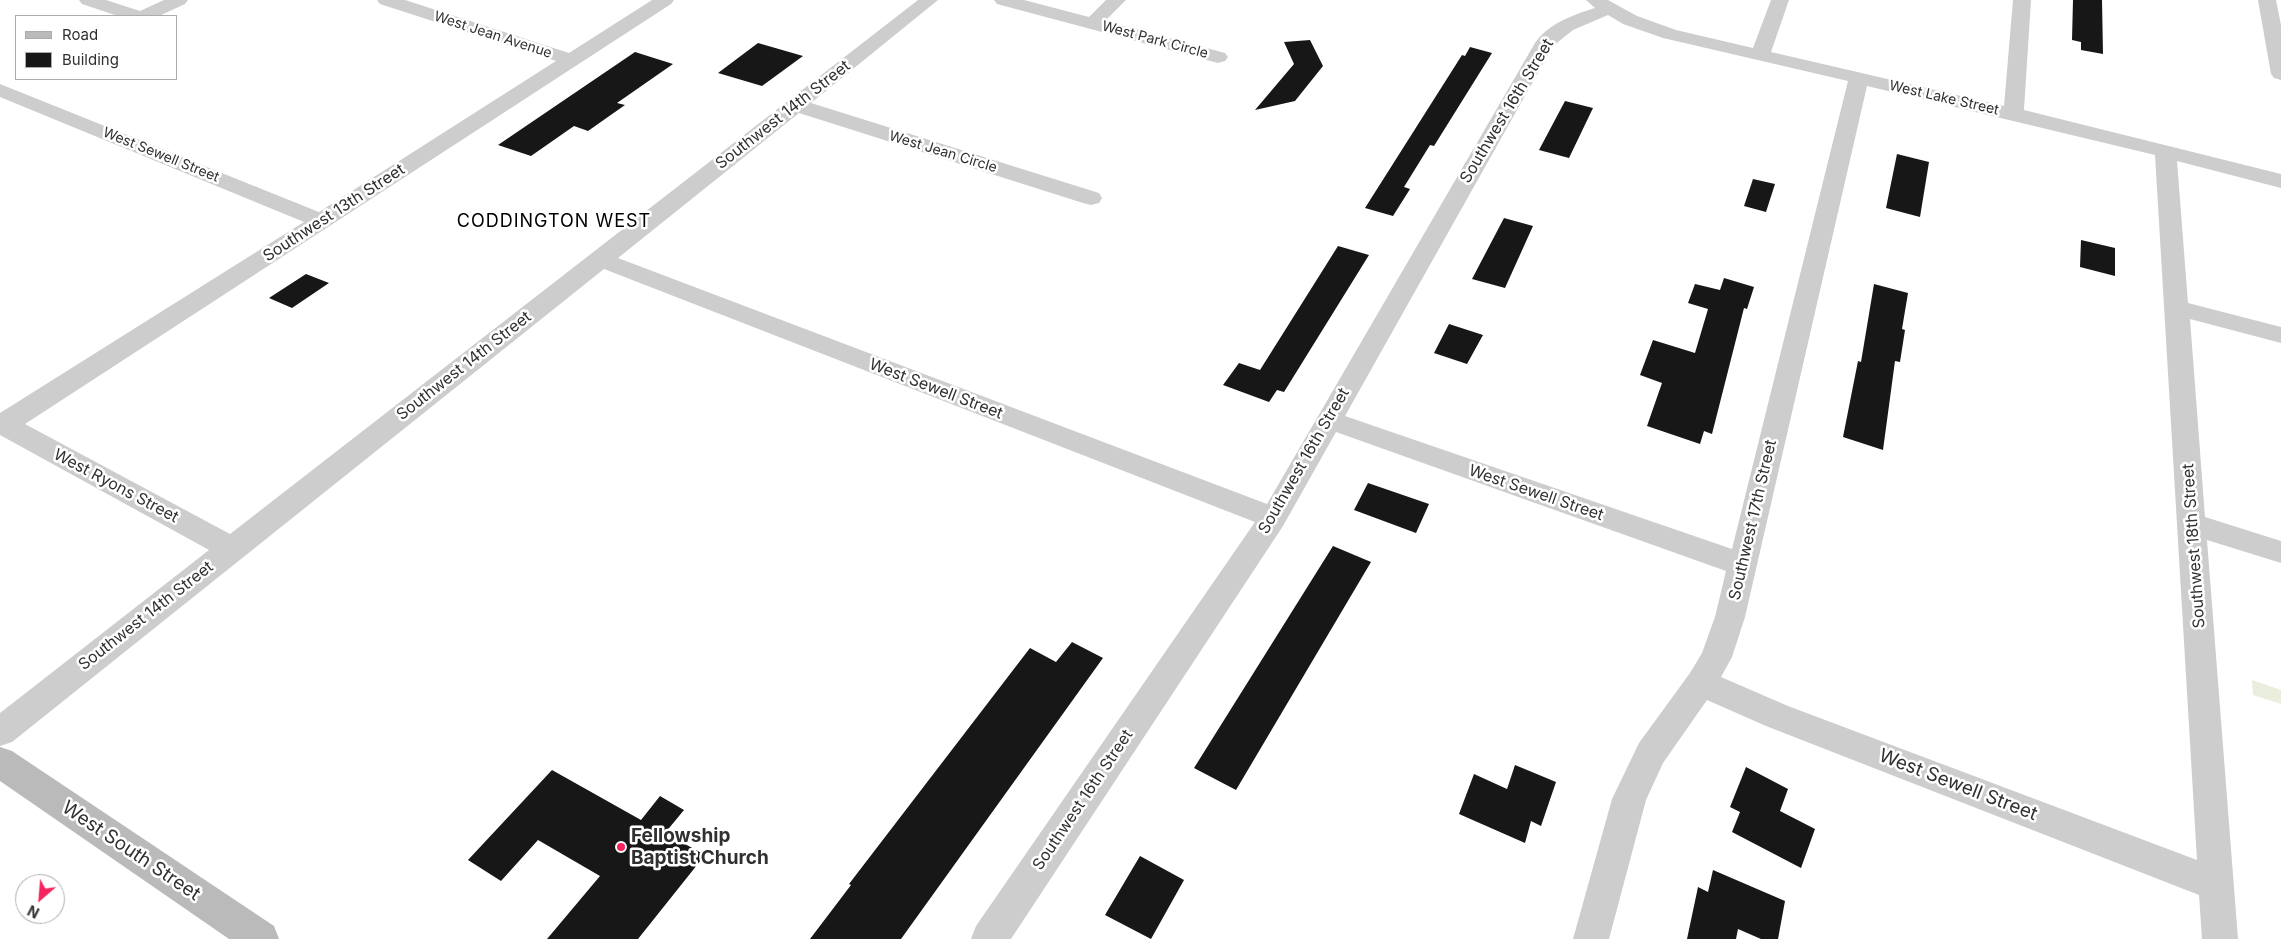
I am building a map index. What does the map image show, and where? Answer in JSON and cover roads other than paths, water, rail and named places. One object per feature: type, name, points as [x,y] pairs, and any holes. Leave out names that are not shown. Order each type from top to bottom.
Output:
[{"type":"street","points":[[88,0],[132,15]]},
{"type":"street","points":[[147,15],[179,0]]},
{"type":"street","name":"West Jean Avenue","points":[[386,0],[572,60]]},
{"type":"street","name":"Southwest 13th Street","points":[[2,424],[665,0]]},
{"type":"street","name":"Southwest 14th Street","points":[[0,732],[929,0]]},
{"type":"street","name":"West Park Circle","points":[[1003,0],[1218,57]]},
{"type":"street","points":[[1092,24],[1117,0]]},
{"type":"street","points":[[1760,56],[1780,0]]},
{"type":"street","points":[[2013,114],[2022,0]]},
{"type":"street","points":[[2267,0],[2277,27],[2281,74]]},
{"type":"street","name":"West Lake Street","points":[[1602,4],[1630,20],[1670,34],[2013,114],[2281,181]]},
{"type":"street","name":"Southwest 16th Street","points":[[989,939],[1273,518],[1545,43],[1551,35],[1602,4]]},
{"type":"street","name":"Southwest 17th Street","points":[[1591,939],[1629,799],[1650,753],[1701,683],[1716,657],[1730,617],[1859,78]]},
{"type":"street","points":[[0,88],[15,79]]},
{"type":"street","name":"West Sewell Street","points":[[0,88],[322,221]]},
{"type":"street","name":"West Jean Circle","points":[[795,105],[1092,198]]},
{"type":"street","name":"Southwest 18th Street","points":[[2166,153],[2220,939]]},
{"type":"street","name":"West Sewell Street","points":[[600,259],[1273,518]]},
{"type":"street","points":[[2178,308],[2281,335]]},
{"type":"street","name":"West Sewell Street","points":[[1329,420],[1742,565]]},
{"type":"street","name":"West Ryons Street","points":[[2,424],[232,548]]},
{"type":"street","points":[[2192,524],[2281,552]]},
{"type":"street","name":"West Sewell Street","points":[[1701,683],[1777,716],[2216,884]]},
{"type":"street","name":"West South Street","points":[[0,762],[261,939]]},
{"type":"place","name":"Fellowship Baptist Church","points":[[621,847]]},
{"type":"district","name":"CODDINGTON WEST","points":[[554,222]]}]
